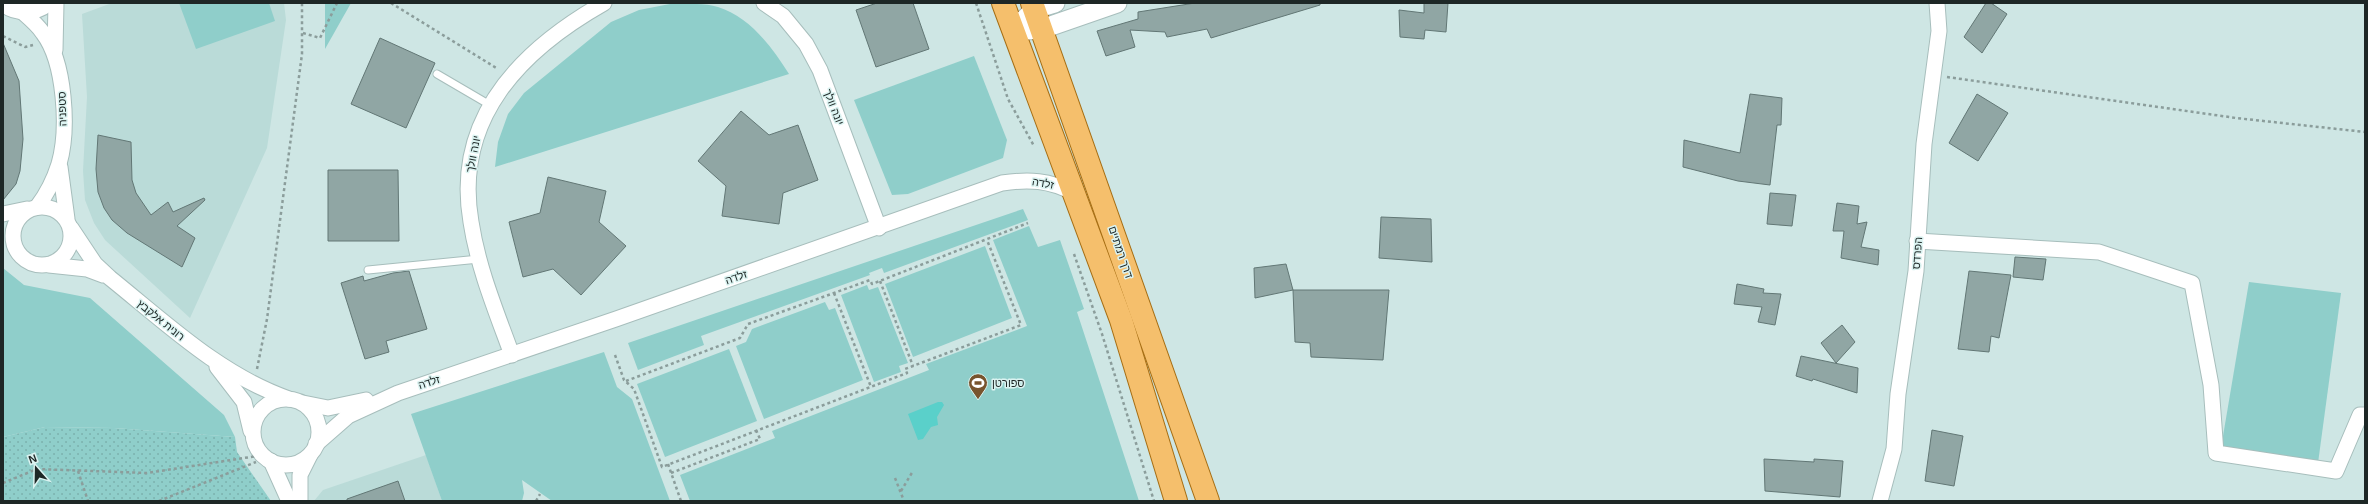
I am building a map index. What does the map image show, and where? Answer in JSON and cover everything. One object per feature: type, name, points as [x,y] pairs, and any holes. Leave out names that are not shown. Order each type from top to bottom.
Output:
[{"type":"main road","points":[[1003,3],[1121,320],[1176,501]]},
{"type":"main road","name":"דרך רמתיים","points":[[1041,11],[1208,501]]},
{"type":"street","points":[[9,6],[31,10],[46,3]]},
{"type":"street","name":"סטפניה","points":[[56,3],[54,28],[56,57],[63,99],[60,162],[69,224]]},
{"type":"street","name":"יונה וולך","points":[[512,355],[479,259],[470,215],[468,196],[469,165],[474,142],[490,105],[517,67],[588,9],[604,3]]},
{"type":"street","name":"יונה וולך","points":[[764,3],[783,16],[806,44],[820,70],[879,228]]},
{"type":"street","points":[[1013,31],[1041,11],[1117,3]]},
{"type":"street","name":"הפרדס","points":[[1880,501],[1894,449],[1898,394],[1916,271],[1924,144],[1939,31],[1937,3]]},
{"type":"street","name":"סטפניה","points":[[9,6],[44,33],[56,57]]},
{"type":"street","name":"סטפניה","points":[[34,208],[46,195],[60,162]]},
{"type":"street","name":"זלדה","points":[[293,400],[316,407],[328,408],[398,392],[512,355],[879,228],[1002,183],[1035,180],[1050,183],[1074,193]]},
{"type":"street","points":[[15,248],[13,229],[17,220],[34,208]]},
{"type":"street","points":[[3,214],[34,208],[51,208],[60,212],[69,224],[72,238],[64,256],[47,265],[37,265],[28,262],[3,236]]},
{"type":"street","name":"רונית אלקבץ","points":[[69,224],[95,264],[110,278],[213,361],[254,384],[293,400]]},
{"type":"street","points":[[1918,241],[2099,252],[2192,283],[2211,385],[2216,453],[2336,471],[2360,415],[2365,415]]},
{"type":"street","name":"רונית אלקבץ","points":[[47,265],[86,268],[110,278]]},
{"type":"street","name":"רונית אלקבץ","points":[[213,361],[244,402],[253,435]]},
{"type":"street","name":"זלדה","points":[[313,449],[348,416],[398,392]]},
{"type":"street","points":[[289,501],[266,458],[256,446],[253,435],[255,419],[265,406],[281,399],[293,400],[306,405],[315,418],[319,434],[300,475],[300,501]]},
{"type":"street","points":[[266,458],[288,465],[296,463],[313,449]]},
{"type":"lane","points":[[437,74],[490,105]]},
{"type":"lane","points":[[368,270],[479,259]]},
{"type":"path","points":[[254,384],[268,311],[302,54],[302,3]]},
{"type":"path","points":[[303,33],[320,38],[336,3]]},
{"type":"path","points":[[391,3],[510,76]]},
{"type":"path","points":[[976,3],[1008,99],[1030,139]]},
{"type":"path","points":[[1932,75],[2236,118],[2365,132]]},
{"type":"path","points":[[626,381],[740,338],[748,324],[870,280],[872,284],[1028,223]]},
{"type":"path","points":[[615,355],[626,381],[634,389],[662,467],[756,430],[908,374],[906,369],[913,366],[1021,326],[987,240]]},
{"type":"path","points":[[1072,247],[1102,334],[1154,501]]},
{"type":"path","points":[[880,281],[913,366]]},
{"type":"path","points":[[834,293],[871,387]]},
{"type":"path","points":[[671,473],[760,439],[756,430]]},
{"type":"path","points":[[3,483],[36,469],[147,473],[266,458]]},
{"type":"path","points":[[158,501],[266,458]]},
{"type":"path","points":[[668,464],[682,501]]},
{"type":"path","points":[[78,471],[88,501]]},
{"type":"path","points":[[901,491],[913,471]]},
{"type":"path","points":[[895,478],[904,501]]},
{"type":"path","points":[[536,501],[540,494]]},
{"type":"shaded area","points":[[112,3],[284,3],[286,20],[267,148],[190,318],[105,240],[94,223],[85,200],[83,171],[87,97],[82,14]]},
{"type":"shaded area","points":[[179,3],[269,3],[275,21],[196,49]]},
{"type":"shaded area","points":[[325,3],[351,3],[325,49]]},
{"type":"shaded area","points":[[675,3],[702,4],[718,7],[740,18],[750,25],[768,44],[789,74],[495,167],[498,142],[508,114],[524,93],[611,22],[639,10]]},
{"type":"shaded area","points":[[974,56],[1007,140],[1003,158],[908,194],[892,195],[854,100]]},
{"type":"shaded area","points":[[1023,209],[1028,220],[884,273],[882,268],[869,273],[870,275],[701,336],[704,345],[638,370],[628,343]]},
{"type":"shaded area","name":"ספורטן","points":[[1029,226],[1038,247],[1060,240],[1084,309],[1077,312],[1139,501],[690,501],[680,475],[775,438],[772,431],[929,370],[926,364],[1027,326],[993,240]]},
{"type":"shaded area","points":[[985,246],[1012,318],[913,357],[885,284]]},
{"type":"shaded area","points":[[3,268],[24,285],[90,298],[224,415],[235,437],[114,428],[45,427],[3,437]]},
{"type":"shaded area","points":[[2249,282],[2341,293],[2318,463],[2221,448]]},
{"type":"shaded area","points":[[867,285],[869,290],[878,287],[908,363],[899,366],[901,372],[874,382],[841,295]]},
{"type":"shaded area","points":[[825,302],[829,310],[835,308],[863,380],[764,419],[736,346],[746,342],[752,329]]},
{"type":"shaded area","points":[[729,349],[757,421],[665,457],[637,384]]},
{"type":"shaded area","points":[[604,352],[617,387],[632,399],[670,501],[552,501],[522,480],[524,493],[522,501],[442,501],[411,414]]},
{"type":"shaded area","points":[[938,402],[942,402],[944,405],[937,417],[938,425],[931,427],[923,439],[918,440],[908,414]]},
{"type":"shaded area","points":[[45,427],[114,428],[235,437],[237,452],[271,501],[3,501],[3,437]]},
{"type":"shaded area","points":[[426,455],[442,501],[314,501],[323,490]]},
{"type":"building","points":[[877,3],[913,3],[929,49],[876,67],[856,10]]},
{"type":"building","points":[[1195,3],[1320,3],[1320,5],[1211,38],[1207,29],[1167,37],[1165,32],[1130,30],[1135,47],[1106,56],[1097,31],[1138,19],[1138,12]]},
{"type":"building","points":[[1424,3],[1448,3],[1446,32],[1425,30],[1424,39],[1400,37],[1399,10],[1424,13]]},
{"type":"building","points":[[1986,3],[1991,3],[2007,14],[1982,53],[1964,37]]},
{"type":"building","points":[[380,38],[435,63],[406,128],[351,104]]},
{"type":"building","points":[[3,43],[19,81],[23,139],[20,171],[16,184],[3,200]]},
{"type":"building","points":[[1750,94],[1782,98],[1781,125],[1777,125],[1770,185],[1738,181],[1683,167],[1684,140],[1740,153]]},
{"type":"building","points":[[1977,94],[2008,113],[1978,161],[1949,143]]},
{"type":"building","points":[[741,111],[769,135],[798,125],[818,180],[783,193],[779,224],[722,216],[726,186],[698,161]]},
{"type":"building","points":[[98,135],[131,142],[132,180],[136,193],[151,215],[168,202],[173,212],[204,198],[205,200],[177,226],[195,238],[182,267],[127,233],[112,220],[104,208],[98,192],[96,169]]},
{"type":"building","points":[[328,170],[398,170],[399,241],[328,241]]},
{"type":"building","points":[[548,177],[606,191],[599,222],[626,246],[581,295],[553,269],[523,277],[509,222],[540,213]]},
{"type":"building","points":[[1770,193],[1796,195],[1792,226],[1767,224]]},
{"type":"building","points":[[1837,203],[1859,206],[1857,224],[1867,222],[1861,247],[1879,250],[1878,265],[1841,258],[1844,231],[1833,231]]},
{"type":"building","points":[[1381,217],[1431,219],[1432,262],[1379,258]]},
{"type":"building","points":[[2015,257],[2046,259],[2043,280],[2013,277]]},
{"type":"building","points":[[1286,264],[1293,290],[1255,298],[1254,268]]},
{"type":"building","points":[[409,271],[427,329],[386,341],[389,352],[365,359],[341,283],[363,276],[364,281],[393,273]]},
{"type":"building","points":[[1969,271],[2011,275],[1999,338],[1991,336],[1989,352],[1958,349]]},
{"type":"building","points":[[1737,284],[1764,289],[1763,293],[1781,294],[1775,325],[1758,322],[1762,307],[1734,304]]},
{"type":"building","points":[[1293,290],[1389,290],[1383,360],[1311,357],[1310,343],[1295,342]]},
{"type":"building","points":[[1842,325],[1855,342],[1836,363],[1821,343]]},
{"type":"building","points":[[1801,356],[1858,368],[1857,393],[1813,379],[1812,381],[1796,376]]},
{"type":"building","points":[[1932,430],[1963,436],[1954,486],[1925,481]]},
{"type":"building","points":[[1764,459],[1814,462],[1814,459],[1843,461],[1840,497],[1765,491]]},
{"type":"building","points":[[398,481],[405,501],[347,501],[347,499]]},
{"type":"place","name":"ספורטן","points":[[978,400]]}]
